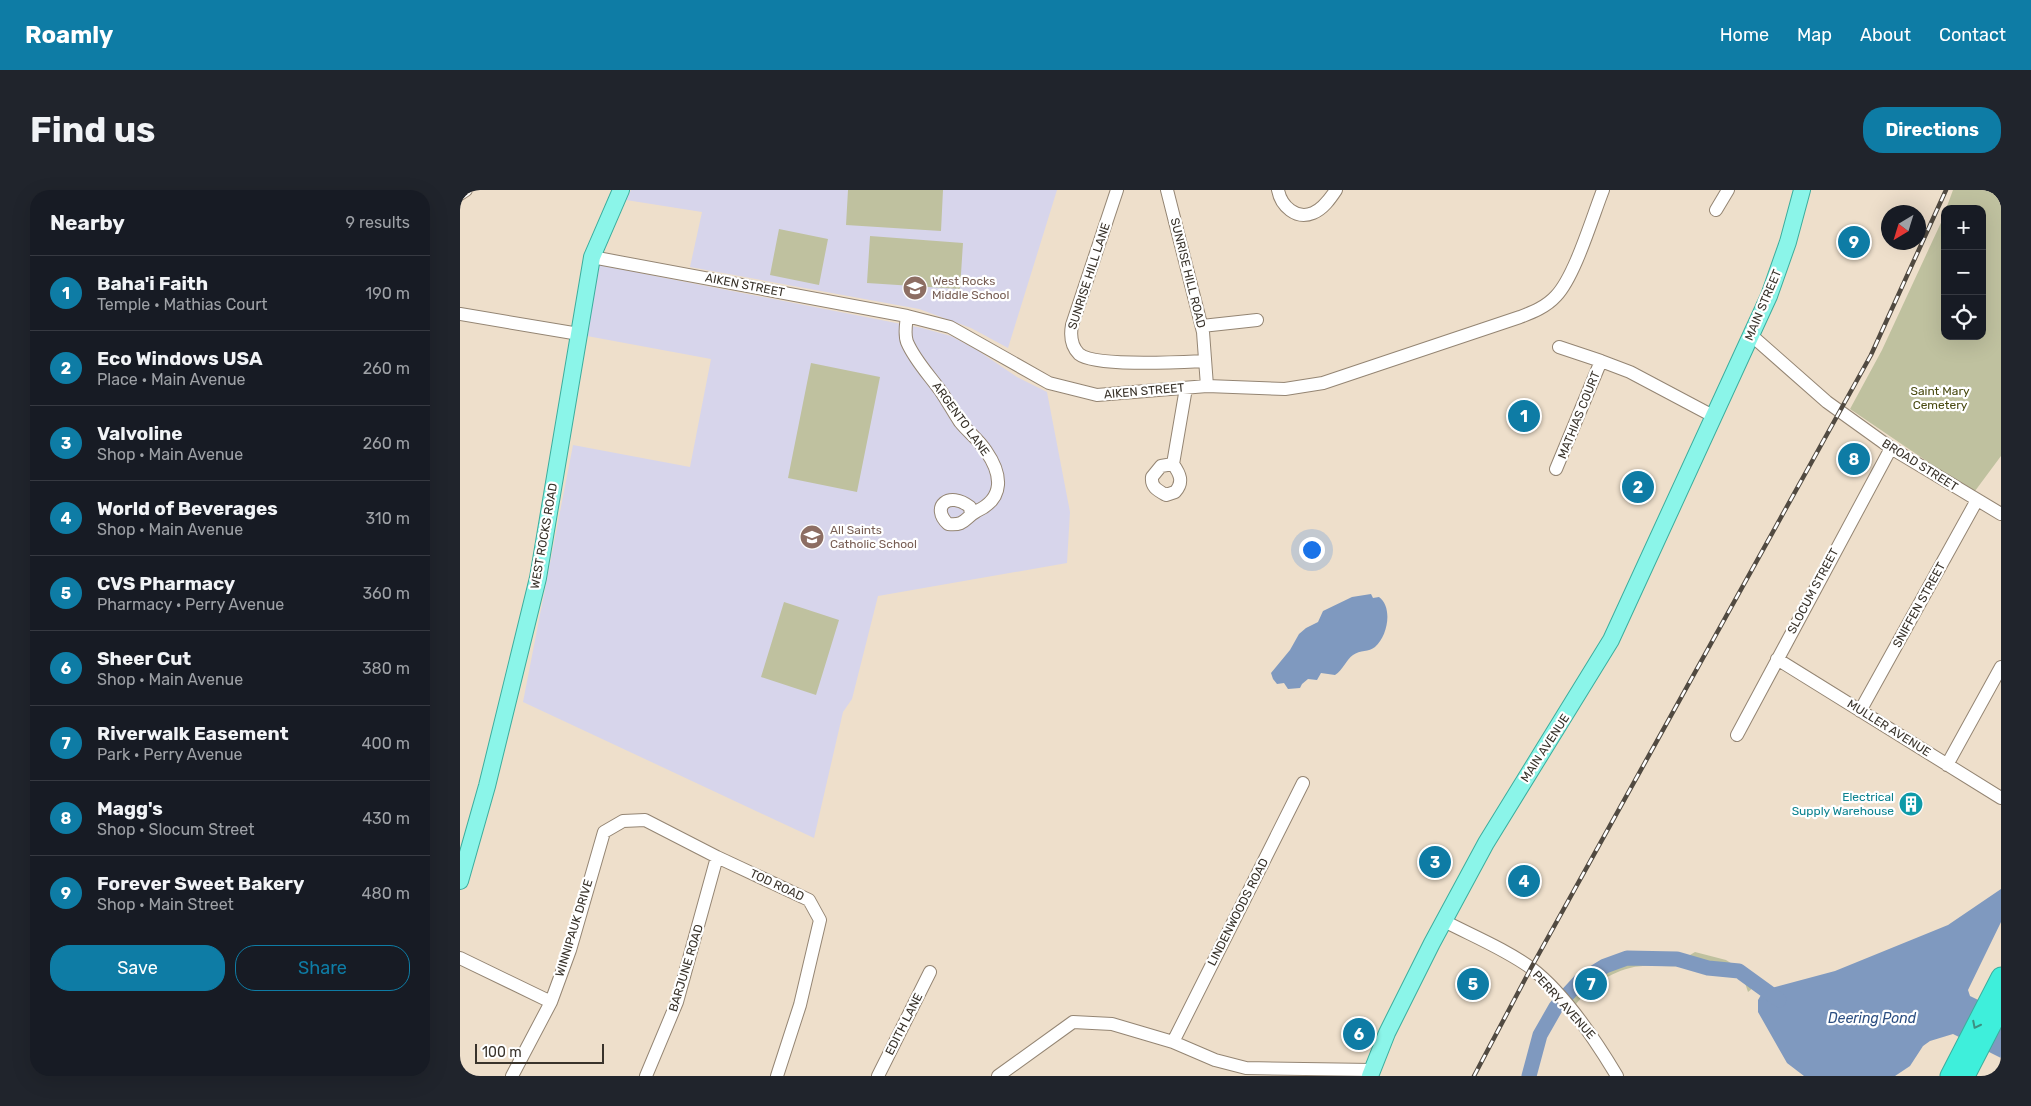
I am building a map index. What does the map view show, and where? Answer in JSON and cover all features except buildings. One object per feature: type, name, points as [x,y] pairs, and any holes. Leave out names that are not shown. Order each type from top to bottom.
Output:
[{"type":"highway","points":[[1950,1076],[1966,1064],[1996,1000],[2001,977]]},
{"type":"main road","name":"WEST ROCKS ROAD","points":[[460,881],[487,786],[538,578],[592,257],[621,190]]},
{"type":"main road","name":"MAIN STREET","points":[[1713,416],[1769,296],[1802,190]]},
{"type":"main road","name":"MAIN AVENUE","points":[[1371,1073],[1387,1034],[1444,921],[1490,836],[1611,640],[1713,416]]},
{"type":"street","points":[[460,194],[466,190]]},
{"type":"street","name":"SUNRISE HILL LANE","points":[[1117,190],[1072,325],[1070,335],[1073,344],[1080,354],[1100,360],[1205,362]]},
{"type":"street","name":"SUNRISE HILL ROAD","points":[[1166,190],[1202,326],[1207,386]]},
{"type":"street","points":[[1278,190],[1286,208],[1297,213],[1306,214],[1315,212],[1324,205],[1336,190]]},
{"type":"street","name":"AIKEN STREET","points":[[592,257],[907,316],[950,327],[1049,383],[1097,395],[1207,386],[1286,389],[1323,383],[1534,312],[1548,303],[1564,286],[1602,190]]},
{"type":"street","points":[[1716,210],[1728,190]]},
{"type":"street","points":[[460,314],[579,334]]},
{"type":"street","name":"ARGENTO LANE","points":[[907,316],[905,334],[910,348],[961,423],[993,462],[998,481],[997,493],[992,502],[970,515]]},
{"type":"street","points":[[1202,326],[1257,320]]},
{"type":"street","name":"BROAD STREET","points":[[1751,336],[1827,402],[1891,448],[2001,514]]},
{"type":"street","points":[[1559,347],[1630,372],[1713,416]]},
{"type":"street","name":"MATHIAS COURT","points":[[1556,470],[1601,361]]},
{"type":"street","points":[[1173,464],[1186,388]]},
{"type":"street","name":"SLOCUM STREET","points":[[1737,735],[1891,448]]},
{"type":"street","name":"SNIFFEN STREET","points":[[1860,711],[1977,500]]},
{"type":"street","name":"MULLER AVENUE","points":[[1777,659],[2001,798]]},
{"type":"street","points":[[1947,765],[2001,667]]},
{"type":"street","name":"LINDENWOODS ROAD","points":[[1173,1042],[1303,783]]},
{"type":"street","name":"TOD ROAD","points":[[604,832],[624,821],[645,820],[717,857],[809,900],[820,920],[800,1005],[777,1076]]},
{"type":"street","name":"WINNIPAUK DRIVE","points":[[512,1076],[551,1002],[570,950],[604,832]]},
{"type":"street","name":"BARJUNE ROAD","points":[[646,1076],[676,1002],[717,857]]},
{"type":"street","name":"PERRY AVENUE","points":[[1444,921],[1524,964],[1550,986],[1595,1039],[1617,1076]]},
{"type":"street","points":[[460,958],[551,1002]]},
{"type":"street","name":"EDITH LANE","points":[[878,1076],[930,972]]},
{"type":"street","points":[[998,1076],[1073,1022],[1112,1024],[1173,1042],[1215,1060],[1246,1068],[1371,1073]]},
{"type":"shaded area","name":"West Rocks Middle School","points":[[631,190],[1057,190],[1008,348],[971,328],[919,309],[690,267],[702,212],[626,200]]},
{"type":"shaded area","name":"All Saints Catholic School","points":[[599,265],[922,328],[951,336],[977,350],[1017,377],[1047,392],[1070,512],[1067,563],[878,596],[852,699],[843,712],[814,838],[523,702],[573,445],[690,467],[711,359],[587,336]]},
{"type":"green space","points":[[848,190],[943,190],[941,231],[846,225]]},
{"type":"green space","name":"Saint Mary Cemetery","points":[[1953,190],[2001,190],[2001,456],[1975,491],[1956,481],[1850,409],[1882,350],[1941,223],[1941,340],[1986,340],[1986,205],[1947,205]]},
{"type":"green space","points":[[779,229],[828,239],[819,285],[770,275]]},
{"type":"green space","points":[[870,236],[963,243],[960,289],[867,283]]},
{"type":"green space","points":[[811,363],[880,377],[857,492],[788,478]]},
{"type":"green space","points":[[784,602],[839,620],[816,695],[761,677]]},
{"type":"green space","points":[[1695,952],[1726,960],[1750,975],[1754,987],[1748,992],[1744,980],[1723,967],[1696,960],[1687,965],[1642,966],[1621,971],[1595,985],[1580,999],[1569,1014],[1564,1008],[1572,994],[1598,973],[1628,960],[1685,958]]},
{"type":"water","points":[[1371,594],[1373,598],[1379,597],[1383,602],[1387,614],[1386,629],[1375,647],[1353,655],[1335,675],[1321,673],[1317,680],[1308,679],[1300,688],[1288,689],[1284,683],[1277,684],[1271,673],[1290,650],[1299,634],[1318,622],[1323,611],[1352,597]]},
{"type":"water","name":"Deering Pond","points":[[2001,889],[2001,922],[1968,990],[1970,996],[2001,1011],[2001,1058],[1953,1034],[1930,1041],[1923,1046],[1910,1066],[1895,1076],[1804,1076],[1787,1063],[1758,1012],[1758,1000],[1764,990],[1835,971],[1948,925]]},
{"type":"waterway","points":[[1529,1076],[1540,1035],[1556,1007],[1579,982],[1605,966],[1627,958],[1677,959],[1708,968],[1739,971],[1779,1000]]},
{"type":"railway","points":[[1474,1076],[1531,968],[1871,355],[1946,190]]},
{"type":"place","name":"Forever Sweet Bakery","points":[[1854,242]]},
{"type":"place","name":"West Rocks Middle School","points":[[915,288]]},
{"type":"place","name":"Baha'i Faith","points":[[1524,416]]},
{"type":"place","name":"Magg's","points":[[1854,459]]},
{"type":"place","name":"Eco Windows USA","points":[[1638,487]]},
{"type":"place","name":"All Saints Catholic School","points":[[812,537]]},
{"type":"place","name":"Electrical Supply Warehouse","points":[[1911,804]]},
{"type":"place","name":"Valvoline","points":[[1435,862]]},
{"type":"place","name":"World of Beverages","points":[[1524,881]]},
{"type":"place","name":"CVS Pharmacy","points":[[1473,984]]},
{"type":"place","name":"Riverwalk Easement","points":[[1591,984]]},
{"type":"place","name":"Sheer Cut","points":[[1359,1034]]}]
